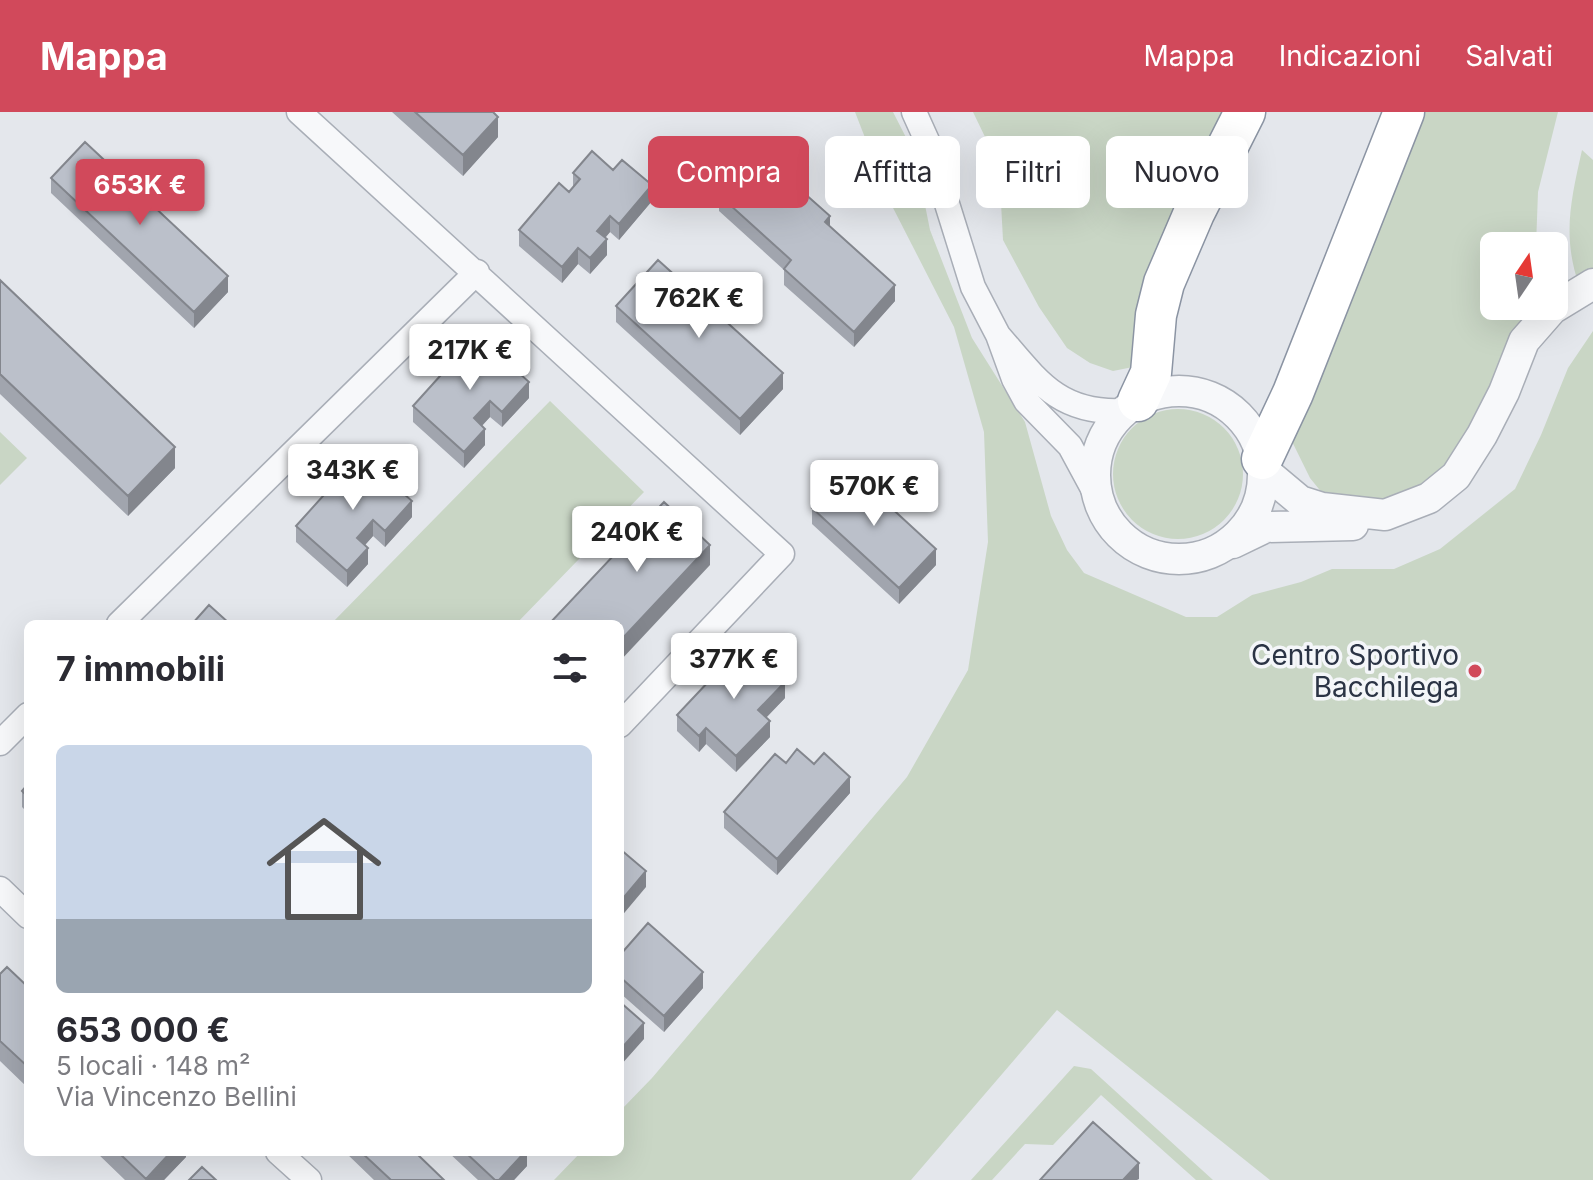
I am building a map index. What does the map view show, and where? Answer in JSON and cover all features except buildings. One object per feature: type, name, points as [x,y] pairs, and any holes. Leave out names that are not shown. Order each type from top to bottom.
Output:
[{"type":"highway","points":[[1130,406],[1151,373],[1156,315],[1164,283],[1194,213],[1245,112]]},
{"type":"highway","points":[[1263,465],[1404,112]]},
{"type":"street","points":[[299,112],[782,554],[624,721]]},
{"type":"street","points":[[914,112],[928,143],[973,287],[998,335],[1014,379],[1026,401],[1070,446],[1097,496],[1102,512],[1113,527],[1130,544],[1163,558],[1201,556],[1266,527],[1354,525],[1429,498],[1456,476],[1496,406],[1524,341],[1552,309],[1593,284]]},
{"type":"street","points":[[123,620],[477,272]]},
{"type":"street","points":[[998,335],[1035,378],[1071,405],[1102,412],[1130,406],[1153,394],[1177,390],[1212,397],[1243,419],[1258,443],[1263,465],[1261,497],[1240,533],[1220,549]]},
{"type":"street","points":[[1097,496],[1094,467],[1099,445],[1112,423],[1130,406]]},
{"type":"street","points":[[1263,465],[1300,501],[1322,508],[1385,515]]},
{"type":"street","points":[[0,743],[24,719]]},
{"type":"street","points":[[0,889],[24,912]]},
{"type":"street","points":[[282,1156],[309,1180]]},
{"type":"green space","points":[[855,112],[893,112],[905,136],[864,136]]},
{"type":"green space","points":[[973,112],[1229,112],[1222,136],[1106,136],[1106,208],[1200,208],[1153,363],[1113,371],[1090,363],[1067,348],[1039,307],[1003,240],[1001,208],[1090,208],[1090,136],[985,136]]},
{"type":"green space","points":[[1424,112],[1558,112],[1538,192],[1537,232],[1480,232],[1480,320],[1535,320],[1498,416],[1416,502],[1327,499],[1310,478],[1274,405],[1317,342]]},
{"type":"green space","points":[[1582,150],[1593,160],[1593,276],[1579,285],[1571,250],[1570,218]]},
{"type":"green space","points":[[893,208],[926,208],[930,230],[972,338],[1025,422],[1051,516],[1067,550],[1084,573],[1186,617],[1217,617],[1252,595],[1301,582],[1332,569],[1394,569],[1440,549],[1515,489],[1568,368],[1593,331],[1593,1180],[1270,1180],[1057,1010],[911,1180],[554,1180],[577,1156],[624,1156],[624,1107],[652,1078],[907,777],[968,670],[988,542],[984,432],[954,327]]},
{"type":"green space","points":[[550,401],[644,492],[520,620],[335,620]]},
{"type":"green space","points":[[1178,409],[1203,414],[1224,428],[1238,449],[1243,474],[1238,499],[1224,520],[1203,534],[1178,539],[1153,534],[1132,520],[1118,499],[1113,474],[1118,449],[1132,428],[1153,414]]},
{"type":"green space","points":[[0,432],[27,458],[0,485]]},
{"type":"green space","points":[[1074,1066],[1091,1069],[1213,1180],[1196,1180],[1101,1095],[1053,1145],[1025,1144],[992,1180],[971,1180]]},
{"type":"place","name":"Centro Sportivo Bacchilega","points":[[1475,671]]}]
